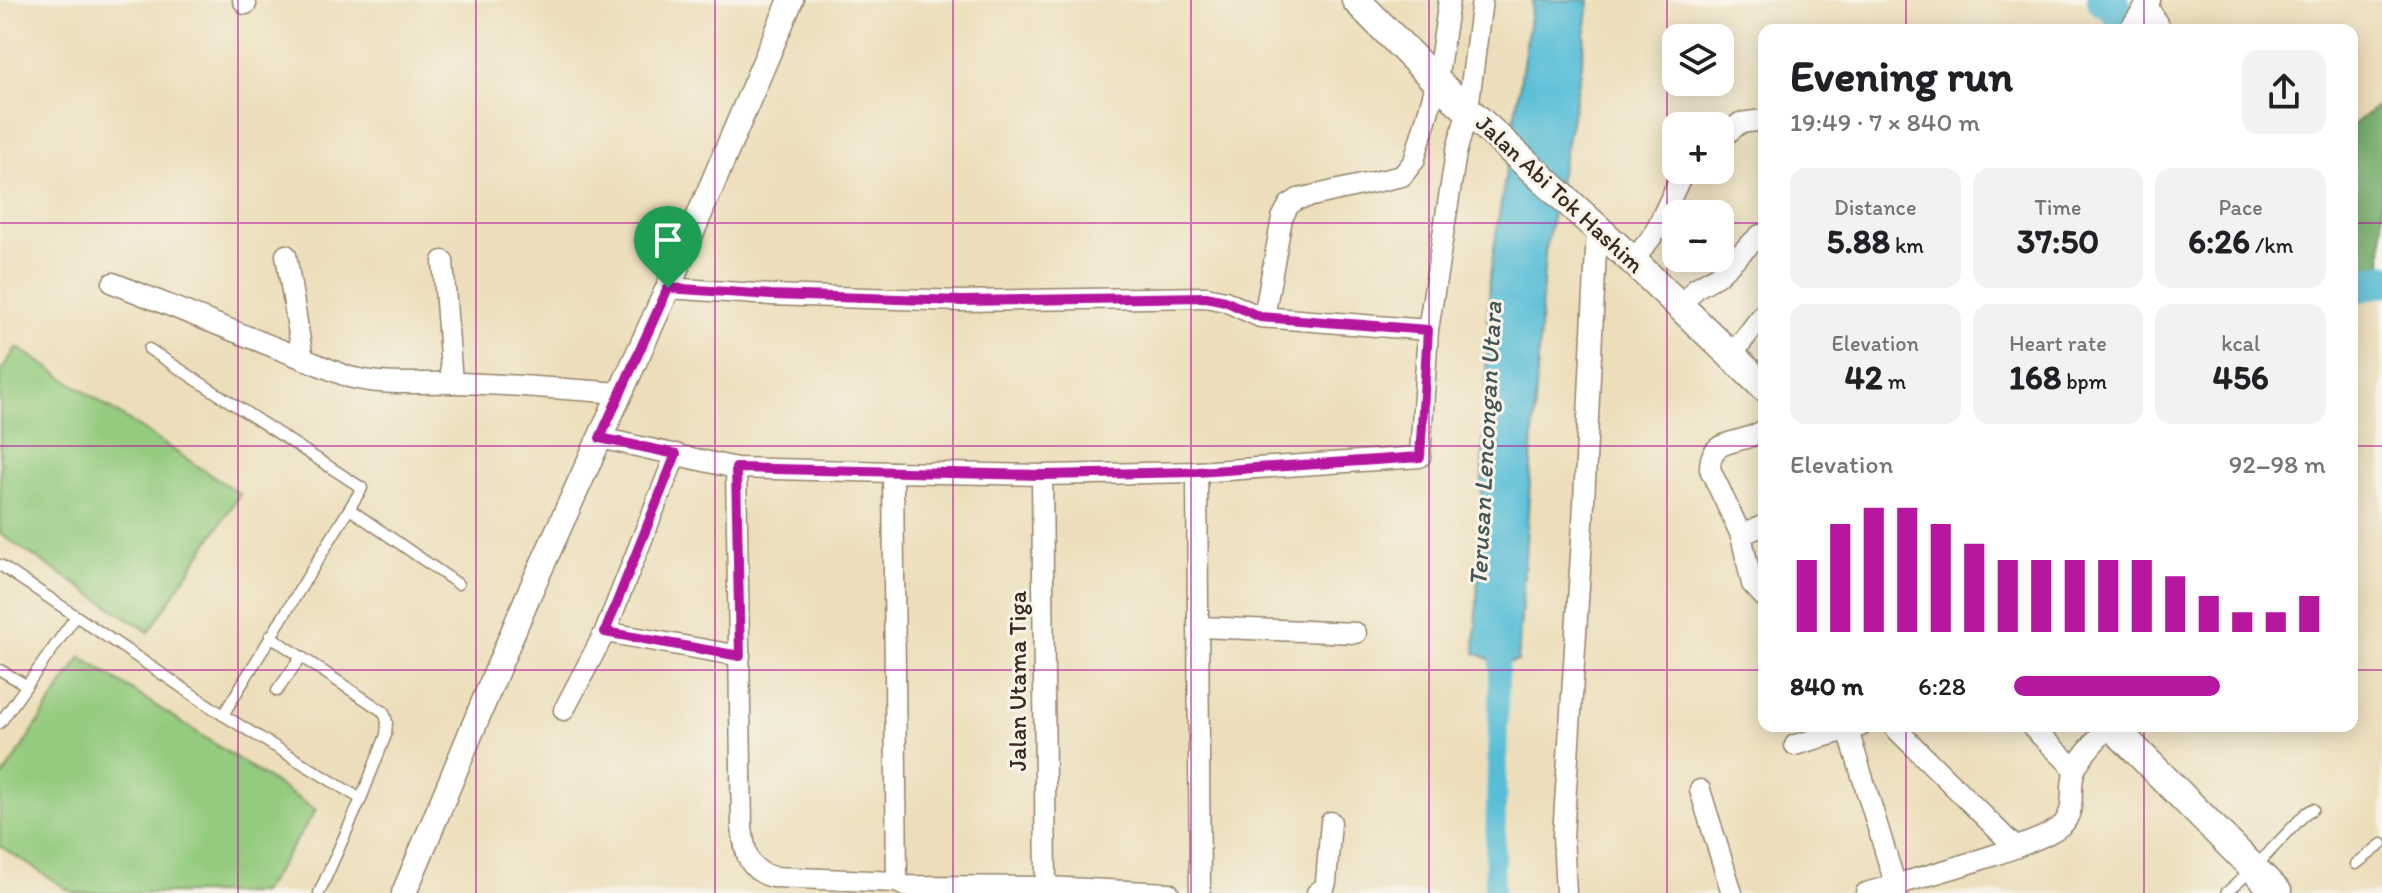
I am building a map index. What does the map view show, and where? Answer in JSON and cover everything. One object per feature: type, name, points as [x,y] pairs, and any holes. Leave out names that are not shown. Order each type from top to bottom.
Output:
[{"type":"main road","name":"Jalan Abi Tok Hashim","points":[[1356,0],[1437,82],[1633,261],[1758,381]]},
{"type":"main road","points":[[2116,732],[2278,893]]},
{"type":"street","points":[[404,893],[528,596],[668,288],[791,0]]},
{"type":"street","points":[[1264,317],[1284,211],[1298,199],[1402,176],[1414,161],[1437,82],[1449,0]]},
{"type":"street","points":[[600,438],[736,468],[893,472],[1042,475],[1197,472],[1420,457],[1428,330],[1456,153],[1476,117],[1482,0]]},
{"type":"street","points":[[1734,128],[1740,123],[1758,121]]},
{"type":"street","points":[[1633,261],[1654,234],[1677,184]]},
{"type":"street","points":[[1566,893],[1563,836],[1583,523],[1597,229]]},
{"type":"street","points":[[1681,306],[1696,288],[1717,276],[1758,237]]},
{"type":"street","points":[[286,255],[303,359]]},
{"type":"street","points":[[443,261],[452,383]]},
{"type":"street","points":[[113,283],[349,377],[379,384],[452,383],[619,393]]},
{"type":"street","points":[[668,288],[771,295],[962,301],[1206,297],[1225,301],[1250,314],[1264,317],[1428,330]]},
{"type":"street","points":[[1731,356],[1758,321]]},
{"type":"street","points":[[1758,433],[1746,440],[1722,445],[1714,449],[1710,457],[1710,469],[1741,535],[1747,572],[1758,590]]},
{"type":"street","points":[[564,710],[605,632],[676,454]]},
{"type":"street","points":[[736,468],[742,827],[744,848],[755,870],[773,877],[897,882],[905,886],[1046,887],[1169,893]]},
{"type":"street","points":[[893,472],[897,882]]},
{"type":"street","points":[[1197,472],[1200,893]]},
{"type":"street","name":"Jalan Utama Tiga","points":[[1042,475],[1046,887]]},
{"type":"street","points":[[1741,535],[1758,528]]},
{"type":"street","points":[[1199,627],[1356,633]]},
{"type":"street","points":[[605,632],[740,656]]},
{"type":"street","points":[[1795,745],[1841,732]]},
{"type":"street","points":[[1856,732],[1897,889]]},
{"type":"street","points":[[1899,732],[2015,847]]},
{"type":"street","points":[[2037,732],[2075,769]]},
{"type":"street","points":[[1866,893],[1897,889],[2015,847],[2062,826],[2072,804],[2075,769],[2105,732]]},
{"type":"street","points":[[1700,790],[1732,893]]},
{"type":"street","points":[[1317,893],[1326,882],[1331,822]]},
{"type":"lane","points":[[149,349],[360,485],[361,492],[351,510],[223,715]]},
{"type":"lane","points":[[351,510],[458,584]]},
{"type":"lane","points":[[0,565],[223,715],[361,799]]},
{"type":"lane","points":[[0,723],[76,616]]},
{"type":"lane","points":[[270,636],[384,712],[387,722],[386,735],[361,799],[319,893]]},
{"type":"lane","points":[[277,691],[301,657]]},
{"type":"lane","points":[[0,670],[26,685]]},
{"type":"lane","points":[[2226,893],[2313,809]]},
{"type":"lane","points":[[2356,864],[2382,844]]},
{"type":"green space","points":[[2377,106],[2382,112],[2382,284],[2358,265],[2358,121]]},
{"type":"green space","points":[[17,347],[240,494],[149,632],[0,534],[0,373]]},
{"type":"green space","points":[[81,657],[316,810],[262,893],[73,893],[0,846],[0,781]]},
{"type":"water","points":[[1533,0],[1589,0],[1581,71],[1545,253],[1518,661],[1499,663],[1475,653],[1490,274]]},
{"type":"waterway","points":[[2104,0],[2110,1],[2125,24]]},
{"type":"waterway","points":[[2358,286],[2382,280]]},
{"type":"waterway","name":"Terusan Lencongan Utara","points":[[1494,893],[1500,637]]},
{"type":"route","points":[[668,288],[771,295],[962,301],[1215,297],[1260,317],[1428,330],[1420,457],[1197,472],[1042,475],[736,468],[740,656],[605,632],[676,454],[600,438],[668,288]]}]
